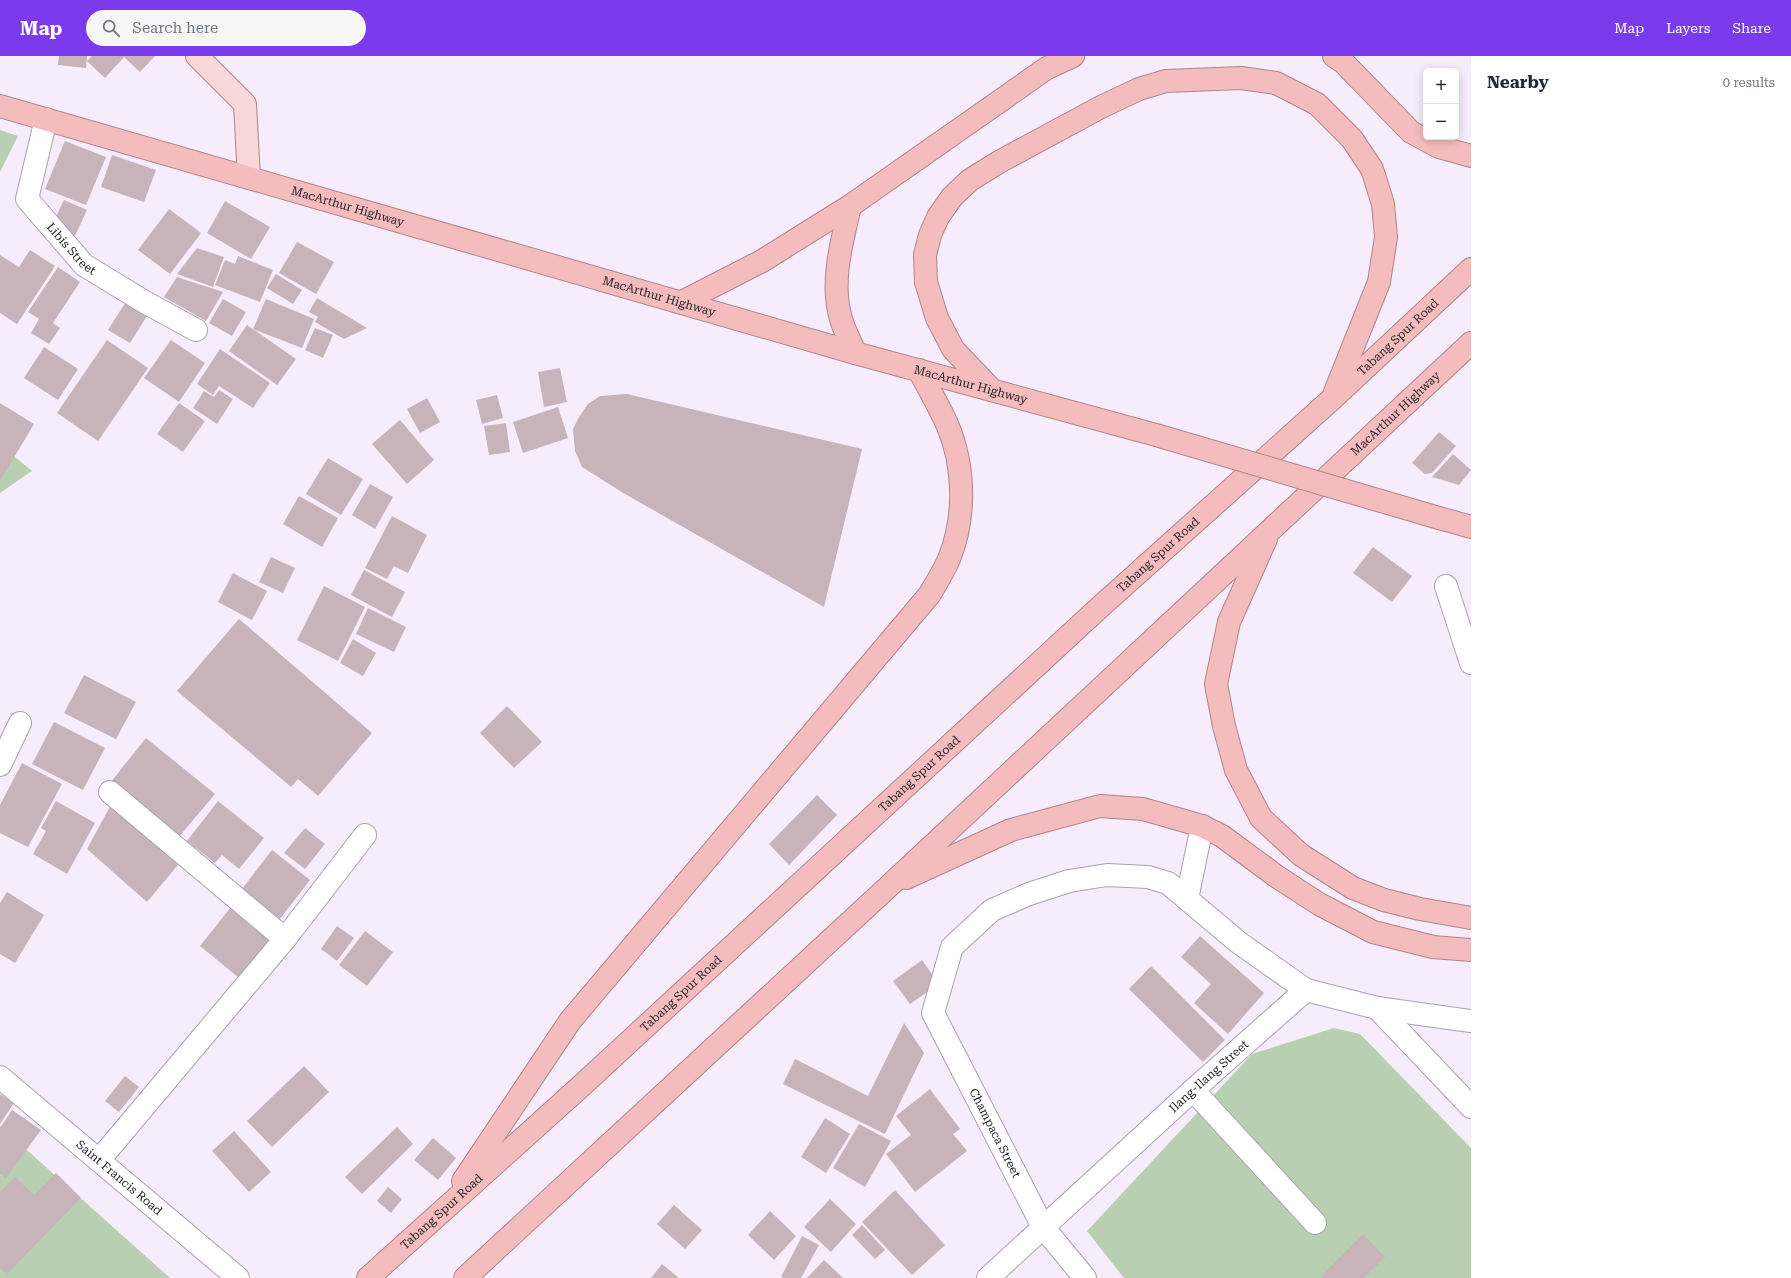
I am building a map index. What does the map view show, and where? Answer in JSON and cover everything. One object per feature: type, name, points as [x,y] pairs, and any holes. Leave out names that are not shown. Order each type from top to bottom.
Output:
[{"type":"highway","points":[[682,302],[762,261],[850,206],[1047,68],[1072,56]]},
{"type":"highway","points":[[1334,56],[1343,62],[1411,132],[1439,147],[1471,156]]},
{"type":"highway","points":[[991,389],[952,349],[937,318],[926,282],[925,255],[930,235],[938,217],[952,197],[970,180],[999,162],[1066,125],[1139,89],[1166,81],[1241,78],[1276,83],[1317,104],[1352,139],[1372,169],[1384,204],[1386,236],[1378,282],[1332,399]]},
{"type":"highway","name":"MacArthur Highway","points":[[2,104],[46,119],[487,247],[856,353],[1156,435],[1471,527]]},
{"type":"highway","points":[[850,206],[841,245],[837,272],[838,298],[841,319],[856,353]]},
{"type":"highway","name":"Tabang Spur Road","points":[[368,1278],[591,1077],[1100,607],[1332,399],[1471,269]]},
{"type":"highway","name":"MacArthur Highway","points":[[1271,529],[1471,343]]},
{"type":"highway","points":[[445,1208],[570,1021],[930,594],[949,560],[959,529],[963,501],[958,462],[948,425],[919,370]]},
{"type":"highway","points":[[465,1278],[888,887],[1271,529]]},
{"type":"highway","points":[[1271,529],[1228,622],[1216,684],[1236,770],[1261,818],[1301,855],[1353,888],[1384,900],[1420,909],[1471,918]]},
{"type":"highway","points":[[888,887],[1011,830],[1100,806],[1143,809],[1202,826],[1222,836],[1276,876],[1320,904],[1373,932],[1433,947],[1471,950]]},
{"type":"main road","points":[[197,56],[246,104],[249,178]]},
{"type":"street","name":"Libis Street","points":[[46,119],[27,199],[84,265],[143,301],[196,330]]},
{"type":"street","points":[[1446,586],[1471,662]]},
{"type":"street","points":[[0,765],[20,723]]},
{"type":"street","points":[[110,792],[285,939]]},
{"type":"street","points":[[1187,899],[1202,826]]},
{"type":"street","points":[[100,1159],[285,939],[365,835]]},
{"type":"street","name":"Champaca Street","points":[[1085,1278],[1043,1227],[933,1013],[952,946],[992,910],[1029,894],[1069,881],[1107,876],[1148,877],[1168,883],[1238,942],[1306,990]]},
{"type":"street","points":[[1306,990],[1377,1008],[1471,1021]]},
{"type":"street","name":"Ilang-Ilang Street","points":[[988,1278],[1193,1090],[1306,990]]},
{"type":"street","points":[[1377,1008],[1471,1107]]},
{"type":"street","name":"Saint Francis Road","points":[[0,1077],[100,1159],[238,1278]]},
{"type":"street","points":[[1193,1090],[1315,1223]]},
{"type":"green space","points":[[0,130],[18,136],[0,172]]},
{"type":"green space","points":[[0,445],[32,471],[0,493]]},
{"type":"green space","points":[[1334,1028],[1360,1034],[1471,1148],[1471,1278],[1124,1278],[1087,1231],[1252,1054]]},
{"type":"green space","points":[[0,1126],[170,1278],[0,1278]]},
{"type":"building","points":[[59,56],[87,56],[86,68],[58,65]]},
{"type":"building","points":[[92,56],[155,56],[140,72],[124,57],[105,78],[87,61]]},
{"type":"building","points":[[65,141],[106,157],[86,205],[45,189]]},
{"type":"building","points":[[112,155],[156,170],[144,202],[101,187]]},
{"type":"building","points":[[64,200],[87,210],[75,236],[52,225]]},
{"type":"building","points":[[225,201],[270,227],[251,259],[207,233]]},
{"type":"building","points":[[169,209],[201,233],[170,274],[138,250]]},
{"type":"building","points":[[297,242],[334,262],[316,294],[279,273]]},
{"type":"building","points":[[197,248],[224,257],[213,287],[177,274]]},
{"type":"building","points":[[30,250],[55,266],[17,324],[0,313],[0,255],[19,267]]},
{"type":"building","points":[[238,256],[273,270],[260,302],[215,285],[225,260],[235,264]]},
{"type":"building","points":[[58,267],[80,282],[53,323],[60,328],[49,344],[31,333],[39,319],[28,312]]},
{"type":"building","points":[[276,274],[302,290],[293,304],[267,288]]},
{"type":"building","points":[[177,277],[223,292],[206,321],[164,297]]},
{"type":"building","points":[[129,297],[150,311],[130,343],[108,330]]},
{"type":"building","points":[[317,298],[367,328],[344,339],[315,322],[318,317],[309,312]]},
{"type":"building","points":[[223,299],[246,312],[232,336],[209,323]]},
{"type":"building","points":[[266,299],[314,319],[302,348],[253,329]]},
{"type":"building","points":[[247,325],[296,359],[277,385],[229,351]]},
{"type":"building","points":[[315,328],[333,335],[323,358],[305,350]]},
{"type":"building","points":[[107,340],[148,368],[98,441],[57,413]]},
{"type":"building","points":[[171,340],[205,363],[179,402],[144,378]]},
{"type":"building","points":[[44,347],[78,369],[58,400],[24,378]]},
{"type":"building","points":[[220,349],[270,383],[253,408],[219,386],[213,395],[197,384]]},
{"type":"building","points":[[560,368],[567,402],[544,407],[538,372]]},
{"type":"building","points":[[219,390],[233,399],[217,424],[193,408],[204,391],[214,397]]},
{"type":"building","points":[[627,394],[862,449],[824,607],[625,494],[582,467],[575,451],[573,429],[579,417],[588,404],[600,396]]},
{"type":"building","points":[[497,395],[503,418],[482,424],[476,400]]},
{"type":"building","points":[[427,398],[440,422],[420,433],[407,409]]},
{"type":"building","points":[[0,403],[34,424],[0,481]]},
{"type":"building","points":[[179,403],[205,421],[183,452],[157,434]]},
{"type":"building","points":[[558,407],[568,438],[523,453],[513,422]]},
{"type":"building","points":[[400,420],[434,460],[407,484],[372,444]]},
{"type":"building","points":[[506,423],[510,452],[489,455],[484,426]]},
{"type":"building","points":[[1439,432],[1456,446],[1432,473],[1425,474],[1412,463]]},
{"type":"building","points":[[1453,454],[1471,470],[1459,485],[1432,477]]},
{"type":"building","points":[[328,458],[363,479],[341,515],[306,494]]},
{"type":"building","points":[[370,484],[393,497],[375,529],[352,515]]},
{"type":"building","points":[[299,496],[338,518],[322,547],[283,524]]},
{"type":"building","points":[[392,516],[427,535],[408,573],[394,566],[387,579],[365,568]]},
{"type":"building","points":[[1373,547],[1412,576],[1392,602],[1353,573]]},
{"type":"building","points":[[271,557],[295,568],[283,593],[259,582]]},
{"type":"building","points":[[364,570],[405,592],[392,617],[351,595]]},
{"type":"building","points":[[233,573],[267,591],[252,620],[218,602]]},
{"type":"building","points":[[324,586],[365,607],[338,661],[297,640]]},
{"type":"building","points":[[368,608],[406,627],[394,652],[356,634]]},
{"type":"building","points":[[239,619],[372,733],[318,796],[298,779],[291,787],[177,691]]},
{"type":"building","points":[[353,639],[376,653],[363,676],[340,663]]},
{"type":"building","points":[[84,675],[136,702],[116,739],[64,713]]},
{"type":"building","points":[[507,706],[542,742],[514,768],[480,733]]},
{"type":"building","points":[[54,722],[105,748],[83,790],[32,764]]},
{"type":"building","points":[[146,738],[215,794],[178,838],[110,783]]},
{"type":"building","points":[[22,763],[62,784],[28,847],[0,833],[0,805]]},
{"type":"building","points":[[817,795],[837,815],[789,865],[769,844]]},
{"type":"building","points":[[56,801],[95,823],[67,874],[33,854],[46,831],[41,828]]},
{"type":"building","points":[[113,801],[182,860],[147,902],[87,849]]},
{"type":"building","points":[[218,801],[264,838],[239,869],[222,855],[215,863],[187,841]]},
{"type":"building","points":[[305,828],[325,844],[305,869],[284,853]]},
{"type":"building","points":[[272,850],[310,880],[276,924],[238,894]]},
{"type":"building","points":[[7,892],[44,915],[15,963],[0,954],[0,903]]},
{"type":"building","points":[[231,907],[275,943],[244,982],[200,946]]},
{"type":"building","points":[[337,926],[354,938],[337,961],[321,949]]},
{"type":"building","points":[[365,931],[393,952],[367,986],[339,965]]},
{"type":"building","points":[[1200,936],[1264,993],[1228,1034],[1194,1003],[1211,984],[1181,957]]},
{"type":"building","points":[[922,960],[939,984],[910,1004],[893,981]]},
{"type":"building","points":[[1151,966],[1225,1040],[1203,1062],[1129,989]]},
{"type":"building","points":[[904,1023],[924,1053],[885,1134],[783,1084],[795,1059],[868,1096]]},
{"type":"building","points":[[304,1066],[329,1092],[272,1147],[247,1121]]},
{"type":"building","points":[[125,1076],[139,1087],[119,1112],[105,1101]]},
{"type":"building","points":[[930,1089],[960,1129],[953,1134],[967,1151],[915,1192],[886,1154],[911,1135],[896,1116]]},
{"type":"building","points":[[0,1094],[14,1103],[0,1124]]},
{"type":"building","points":[[12,1110],[41,1130],[6,1178],[0,1174],[0,1128]]},
{"type":"building","points":[[825,1118],[850,1134],[826,1173],[801,1157]]},
{"type":"building","points":[[859,1124],[891,1141],[865,1187],[833,1168]]},
{"type":"building","points":[[397,1127],[413,1144],[362,1194],[345,1177]]},
{"type":"building","points":[[234,1131],[271,1172],[249,1192],[212,1151]]},
{"type":"building","points":[[433,1138],[456,1158],[438,1180],[414,1160]]},
{"type":"building","points":[[56,1173],[81,1198],[7,1274],[0,1268],[0,1192],[15,1177],[34,1195]]},
{"type":"building","points":[[388,1187],[402,1199],[391,1213],[377,1201]]},
{"type":"building","points":[[895,1190],[945,1245],[912,1275],[862,1222]]},
{"type":"building","points":[[830,1199],[856,1224],[831,1252],[804,1227]]},
{"type":"building","points":[[674,1205],[702,1230],[685,1249],[657,1224]]},
{"type":"building","points":[[770,1211],[796,1236],[774,1260],[748,1235]]},
{"type":"building","points":[[862,1225],[885,1250],[875,1259],[852,1235]]},
{"type":"building","points":[[1363,1234],[1385,1257],[1365,1277],[1366,1278],[1323,1278],[1321,1276]]},
{"type":"building","points":[[802,1236],[819,1245],[801,1278],[783,1278],[781,1277]]},
{"type":"building","points":[[824,1260],[843,1278],[807,1278]]},
{"type":"building","points":[[662,1264],[679,1278],[651,1278]]}]
